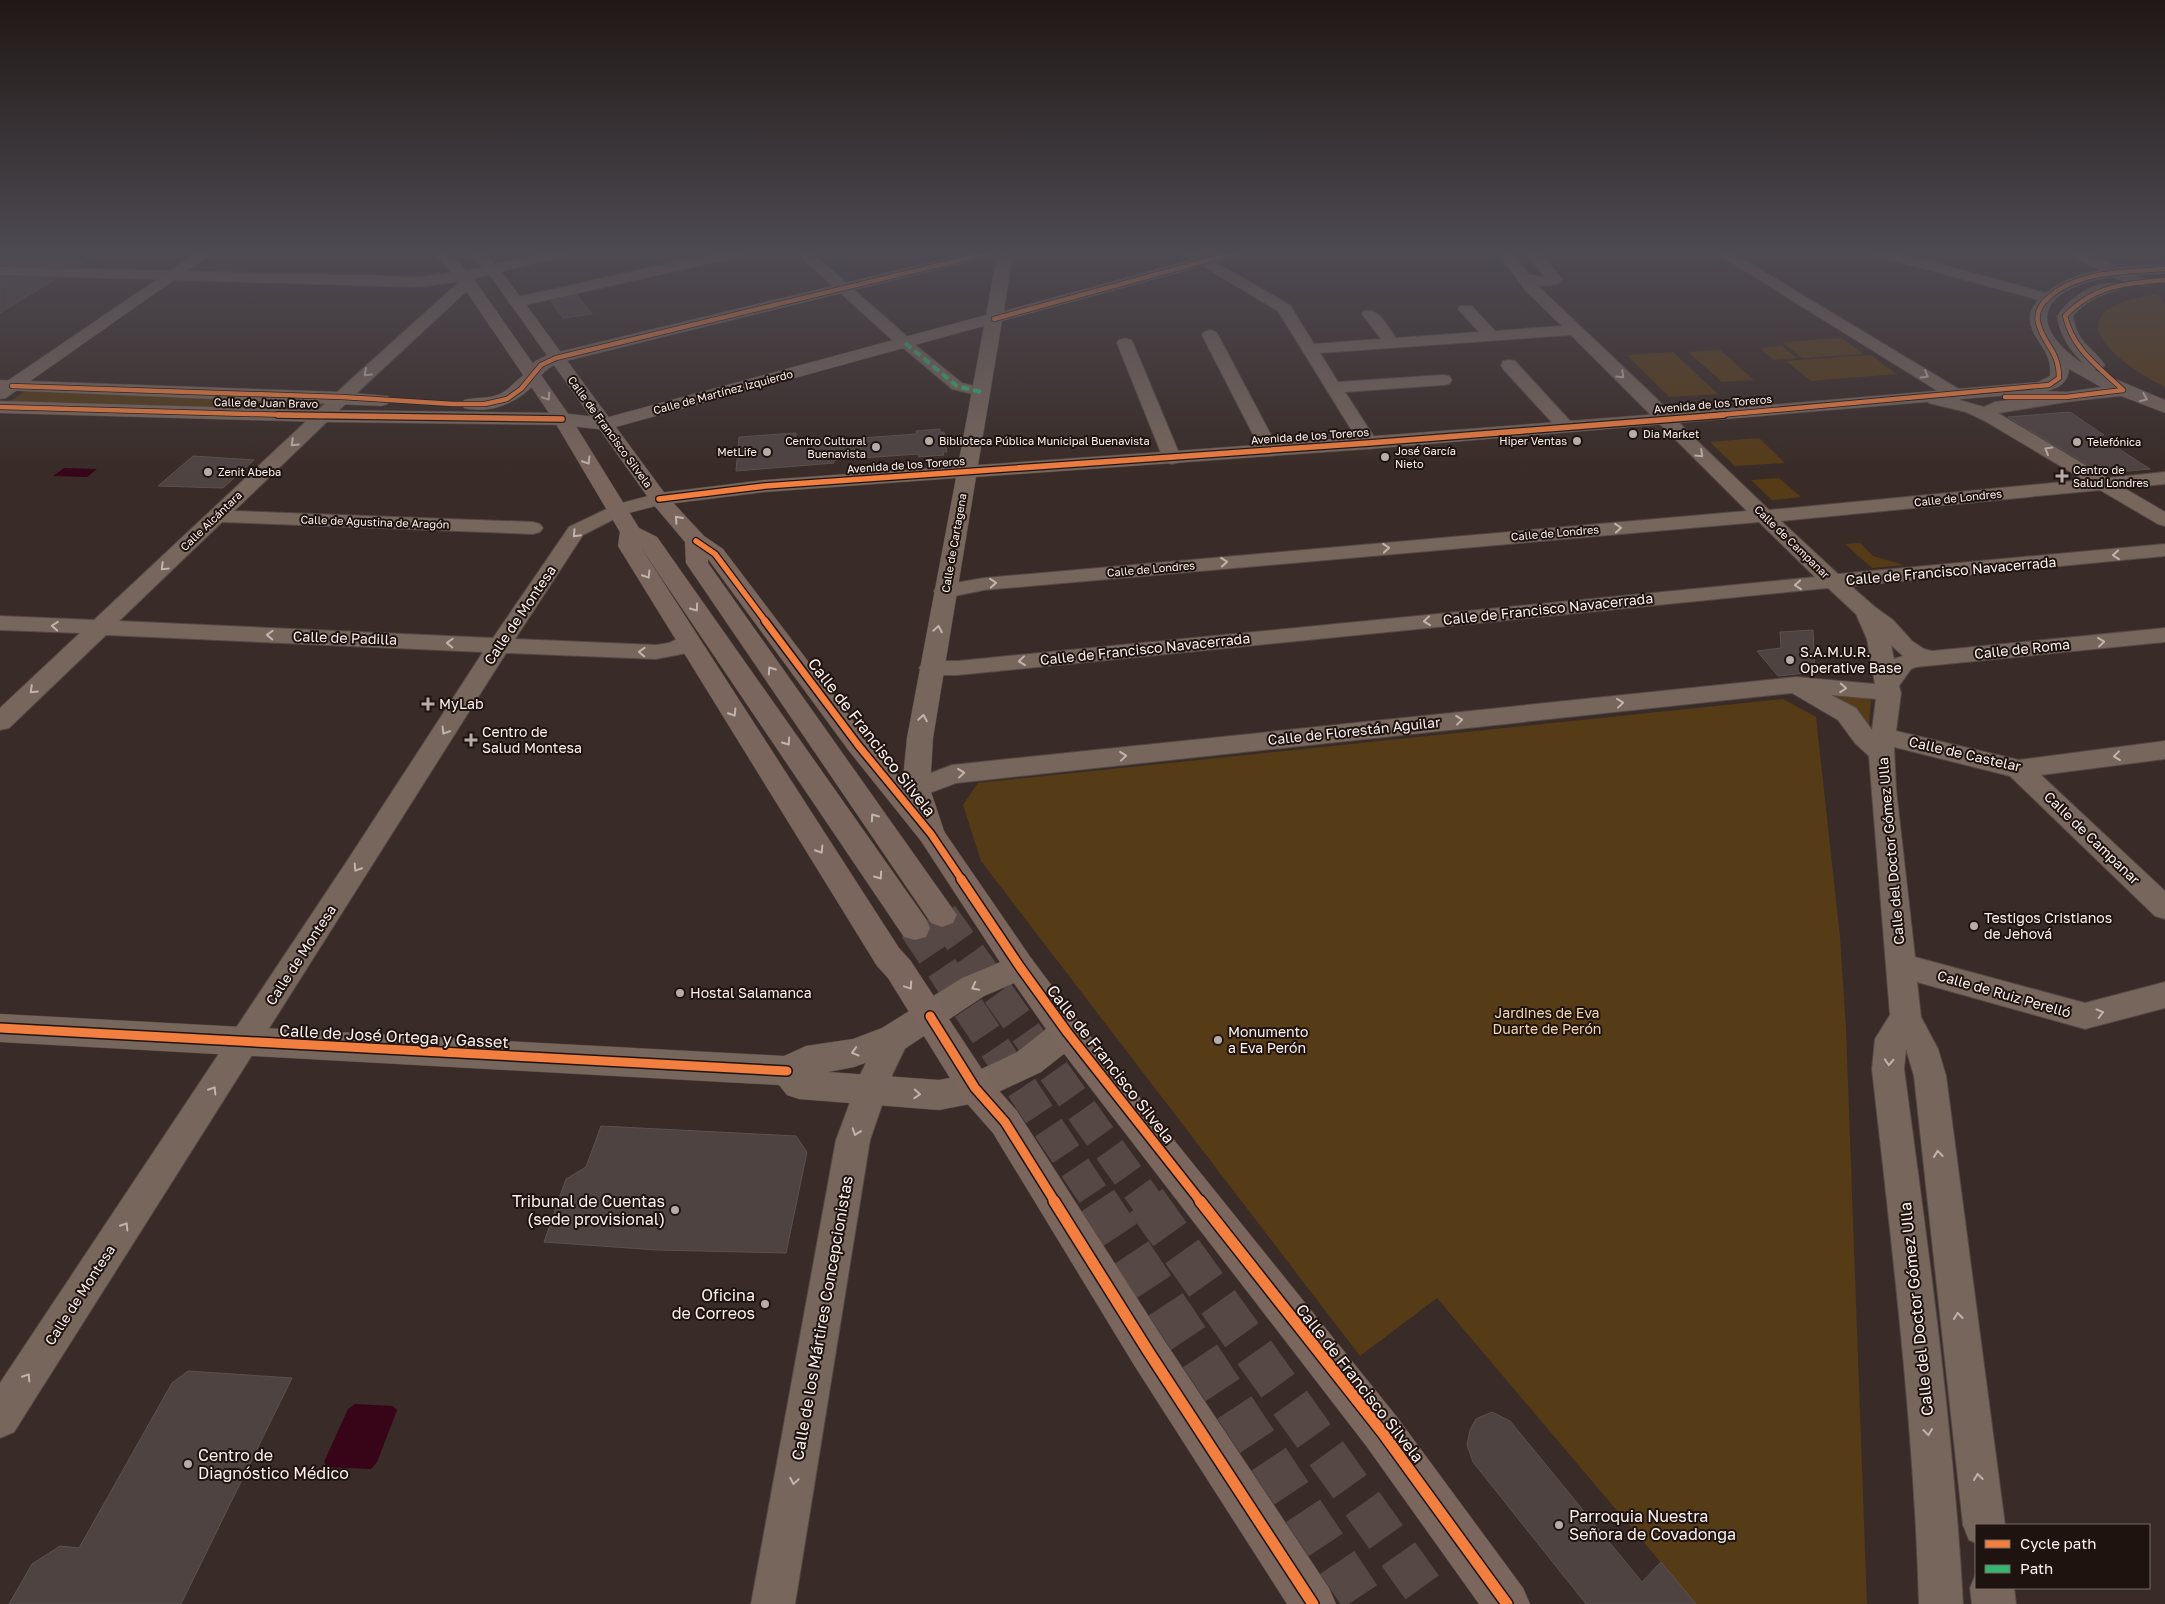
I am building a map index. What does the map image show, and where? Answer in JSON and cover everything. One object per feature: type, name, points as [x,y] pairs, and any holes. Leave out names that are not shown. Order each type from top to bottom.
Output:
[{"type":"main road","points":[[497,325],[562,419],[624,521],[650,542],[915,928]]},
{"type":"main road","name":"Calle de Francisco Silvela","points":[[533,325],[659,499],[696,541],[715,554],[858,745],[931,834],[1020,967],[1067,1032],[1382,1432],[1507,1604]]},
{"type":"main road","points":[[332,407],[356,405],[485,404],[507,399],[521,389],[532,376]]},
{"type":"main road","name":"Calle de Juan Bravo","points":[[4,388],[562,419]]},
{"type":"main road","name":"Calle de Juan Bravo","points":[[0,407],[332,407]]},
{"type":"main road","points":[[624,521],[629,546],[888,957],[899,969],[975,1088],[1005,1122],[1148,1351],[1313,1604]]},
{"type":"main road","points":[[696,541],[697,563],[942,915]]},
{"type":"street","points":[[4,388],[99,325]]},
{"type":"street","name":"Calle Alcántara","points":[[0,722],[419,325]]},
{"type":"street","points":[[532,376],[542,365],[556,358],[694,325]]},
{"type":"street","points":[[884,325],[957,386],[981,392]]},
{"type":"street","name":"Calle de Martínez Izquierdo","points":[[605,424],[972,325]]},
{"type":"street","name":"Calle de Cartagena","points":[[931,834],[916,789],[920,738],[993,325]]},
{"type":"street","points":[[1294,325],[1369,443]]},
{"type":"street","points":[[1378,325],[1392,343]]},
{"type":"street","points":[[1481,325],[1491,336]]},
{"type":"street","name":"Calle de Campanar","points":[[1569,325],[1833,582],[1866,611],[1878,639],[1889,688]]},
{"type":"street","points":[[1842,325],[1959,395]]},
{"type":"street","name":"Avenida de los Toreros","points":[[1959,395],[1978,391],[2049,384],[2059,378],[2060,368],[2056,352],[2039,325]]},
{"type":"street","points":[[2066,325],[2072,342],[2123,390],[2165,407]]},
{"type":"street","points":[[1309,349],[1575,330]]},
{"type":"street","points":[[1210,334],[1270,450]]},
{"type":"street","points":[[1125,342],[1172,458]]},
{"type":"street","name":"Avenida de los Toreros","points":[[2056,352],[2089,374],[2123,390]]},
{"type":"street","points":[[1509,365],[1565,426]]},
{"type":"street","points":[[1333,388],[1443,380]]},
{"type":"street","name":"Avenida de los Toreros","points":[[624,521],[659,499],[765,486],[1369,443],[1926,397],[1959,395],[2066,397],[2123,390]]},
{"type":"street","points":[[1926,397],[1972,408],[1991,417],[2165,520]]},
{"type":"street","points":[[1991,417],[1988,412],[1995,407],[2066,397]]},
{"type":"street","name":"Calle de Juan Bravo","points":[[562,419],[605,424]]},
{"type":"street","name":"Calle de Londres","points":[[945,591],[984,584],[1766,516],[2165,478]]},
{"type":"street","name":"Calle de Agustina de Aragón","points":[[217,516],[533,528]]},
{"type":"street","name":"Calle de Montesa","points":[[0,1418],[499,645],[576,531],[624,521]]},
{"type":"street","name":"Calle de Francisco Navacerrada","points":[[931,668],[978,666],[2165,550]]},
{"type":"street","points":[[1882,578],[1870,583],[1866,592],[1866,611],[1885,625],[1904,646],[1916,654],[1931,658]]},
{"type":"street","name":"Calle de Padilla","points":[[0,623],[656,652],[679,648],[688,641]]},
{"type":"street","name":"Calle de Roma","points":[[1889,688],[1904,663],[1931,658],[2165,635]]},
{"type":"street","points":[[1796,685],[1848,714],[1864,738],[1883,745]]},
{"type":"street","name":"Calle de Florestán Aguilar","points":[[916,789],[952,774],[1796,685],[1889,688]]},
{"type":"street","name":"Calle del Doctor Gómez Ulla","points":[[1889,688],[1883,745],[1883,789],[1906,1018],[1922,1049],[1930,1076],[1984,1524]]},
{"type":"street","name":"Calle de Castelar","points":[[1883,745],[2019,769],[2165,750]]},
{"type":"street","name":"Calle de Campanar","points":[[2019,769],[2165,908]]},
{"type":"street","name":"Calle de Ruiz Perelló","points":[[1901,965],[2085,1016],[2165,995]]},
{"type":"street","name":"Calle de José Ortega y Gasset","points":[[0,1028],[787,1071],[806,1061],[854,1053],[894,1038],[973,987],[1020,967]]},
{"type":"street","name":"Calle del Doctor Gómez Ulla","points":[[1906,1018],[1891,1039],[1888,1069],[1912,1263],[1938,1533],[1941,1604]]},
{"type":"street","points":[[787,1071],[799,1084],[870,1092],[939,1095],[975,1088],[1029,1062],[1067,1032]]},
{"type":"street","name":"Calle de los Mártires Concepcionistas","points":[[772,1604],[853,1140],[870,1092],[894,1038]]},
{"type":"street","points":[[1992,1589],[1994,1604]]},
{"type":"green space","points":[[2099,325],[2165,325],[2165,387],[2125,363],[2102,339]]},
{"type":"green space","points":[[1842,338],[1864,354],[1802,358],[1782,342]]},
{"type":"green space","points":[[1782,346],[1797,358],[1774,360],[1760,348]]},
{"type":"green space","points":[[1720,350],[1754,380],[1722,382],[1688,352]]},
{"type":"green space","points":[[1673,352],[1718,394],[1669,397],[1627,355]]},
{"type":"green space","points":[[1871,355],[1897,374],[1811,381],[1786,361]]},
{"type":"green space","points":[[28,390],[326,401],[317,410],[308,412],[10,401]]},
{"type":"green space","points":[[1759,438],[1785,463],[1735,466],[1710,442]]},
{"type":"green space","points":[[1779,478],[1801,497],[1772,500],[1751,480]]},
{"type":"green space","points":[[1860,543],[1873,556],[1904,565],[1872,568],[1845,544]]},
{"type":"green space","points":[[1825,692],[1868,698],[1871,701],[1869,725],[1866,725]]},
{"type":"green space","name":"Jardines de Eva Duarte de Perón","points":[[1783,699],[1816,717],[1840,937],[1846,1029],[1867,1604],[1696,1604],[1437,1298],[1360,1356],[981,861],[963,805],[978,783]]},
{"type":"shaded area","points":[[64,468],[97,469],[87,477],[53,476]]},
{"type":"shaded area","points":[[355,1404],[393,1406],[397,1410],[377,1462],[371,1469],[326,1467],[324,1462],[348,1409]]},
{"type":"building","name":"Telefónica","points":[[2070,412],[2104,435],[2099,436],[2150,469],[2117,472],[2093,468],[2008,417]]},
{"type":"building","points":[[940,429],[940,432],[944,432],[947,452],[943,452],[944,455],[919,457],[918,454],[834,460],[834,463],[736,471],[739,437],[796,433],[796,440],[834,437],[833,440],[917,434],[916,431]]},
{"type":"building","name":"Zenit Abeba","points":[[193,456],[254,460],[223,488],[158,486]]},
{"type":"building","name":"S.A.M.U.R. Operative Base","points":[[1813,630],[1815,672],[1778,676],[1757,651],[1781,648],[1780,632]]},
{"type":"building","name":"Tribunal de Cuentas (sede provisional)","points":[[601,1126],[796,1136],[807,1152],[786,1253],[657,1250],[544,1242],[566,1179],[586,1167]]},
{"type":"building","name":"Centro de Diagnóstico Médico","points":[[188,1371],[292,1378],[181,1604],[9,1604],[32,1564],[60,1546],[79,1548],[172,1383]]},
{"type":"building","name":"Parroquia Nuestra Señora de Covadonga","points":[[1492,1412],[1510,1421],[1642,1582],[1661,1562],[1696,1604],[1586,1604],[1473,1462],[1467,1445],[1470,1430],[1476,1419]]},
{"type":"tunnel","points":[[942,915],[1147,1202]]},
{"type":"tunnel","points":[[915,928],[1098,1202]]},
{"type":"tunnel","points":[[1097,1201],[1365,1604]]},
{"type":"tunnel","points":[[1146,1201],[1434,1604]]},
{"type":"marked path","points":[[905,343],[957,386],[981,392]]},
{"type":"cycle path","points":[[12,386],[342,397],[453,404],[485,404],[507,399],[521,389],[541,365],[556,358],[693,325]]},
{"type":"cycle path","points":[[659,499],[765,486],[1369,443],[1746,413],[2038,387],[2049,385],[2059,378],[2059,368],[2055,353],[2039,325]]},
{"type":"cycle path","points":[[2067,325],[2079,349],[2123,390]]},
{"type":"cycle path","points":[[2005,397],[2066,397],[2123,390]]},
{"type":"cycle path","points":[[0,407],[322,416],[562,419]]},
{"type":"cycle path","points":[[696,541],[715,554],[858,745],[931,834],[1020,967],[1067,1032],[1382,1432],[1507,1604]]},
{"type":"cycle path","points":[[930,1016],[975,1088],[1005,1122],[1148,1351],[1313,1604]]},
{"type":"cycle path","points":[[0,1028],[787,1071]]},
{"type":"place","name":"Dia Market","points":[[1633,434]]},
{"type":"place","name":"Biblioteca Pública Municipal Buenavista","points":[[929,441]]},
{"type":"place","name":"Hiper Ventas","points":[[1577,441]]},
{"type":"place","name":"Telefónica","points":[[2077,442]]},
{"type":"place","name":"Centro Cultural Buenavista","points":[[876,447]]},
{"type":"place","name":"MetLife","points":[[767,452]]},
{"type":"place","name":"José García Nieto","points":[[1385,457]]},
{"type":"place","name":"Zenit Abeba","points":[[208,472]]},
{"type":"place","name":"Centro de Salud Londres","points":[[2062,476]]},
{"type":"place","name":"S.A.M.U.R. Operative Base","points":[[1790,660]]},
{"type":"place","name":"MyLab","points":[[428,704]]},
{"type":"place","name":"Centro de Salud Montesa","points":[[471,740]]},
{"type":"place","name":"Testigos Cristianos de Jehová","points":[[1974,926]]},
{"type":"place","name":"Hostal Salamanca","points":[[680,993]]},
{"type":"place","name":"Monumento a Eva Perón","points":[[1218,1040]]},
{"type":"place","name":"Tribunal de Cuentas (sede provisional)","points":[[675,1210]]},
{"type":"place","name":"Oficina de Correos","points":[[765,1304]]},
{"type":"place","name":"Centro de Diagnóstico Médico","points":[[188,1464]]},
{"type":"place","name":"Parroquia Nuestra Señora de Covadonga","points":[[1559,1525]]}]
